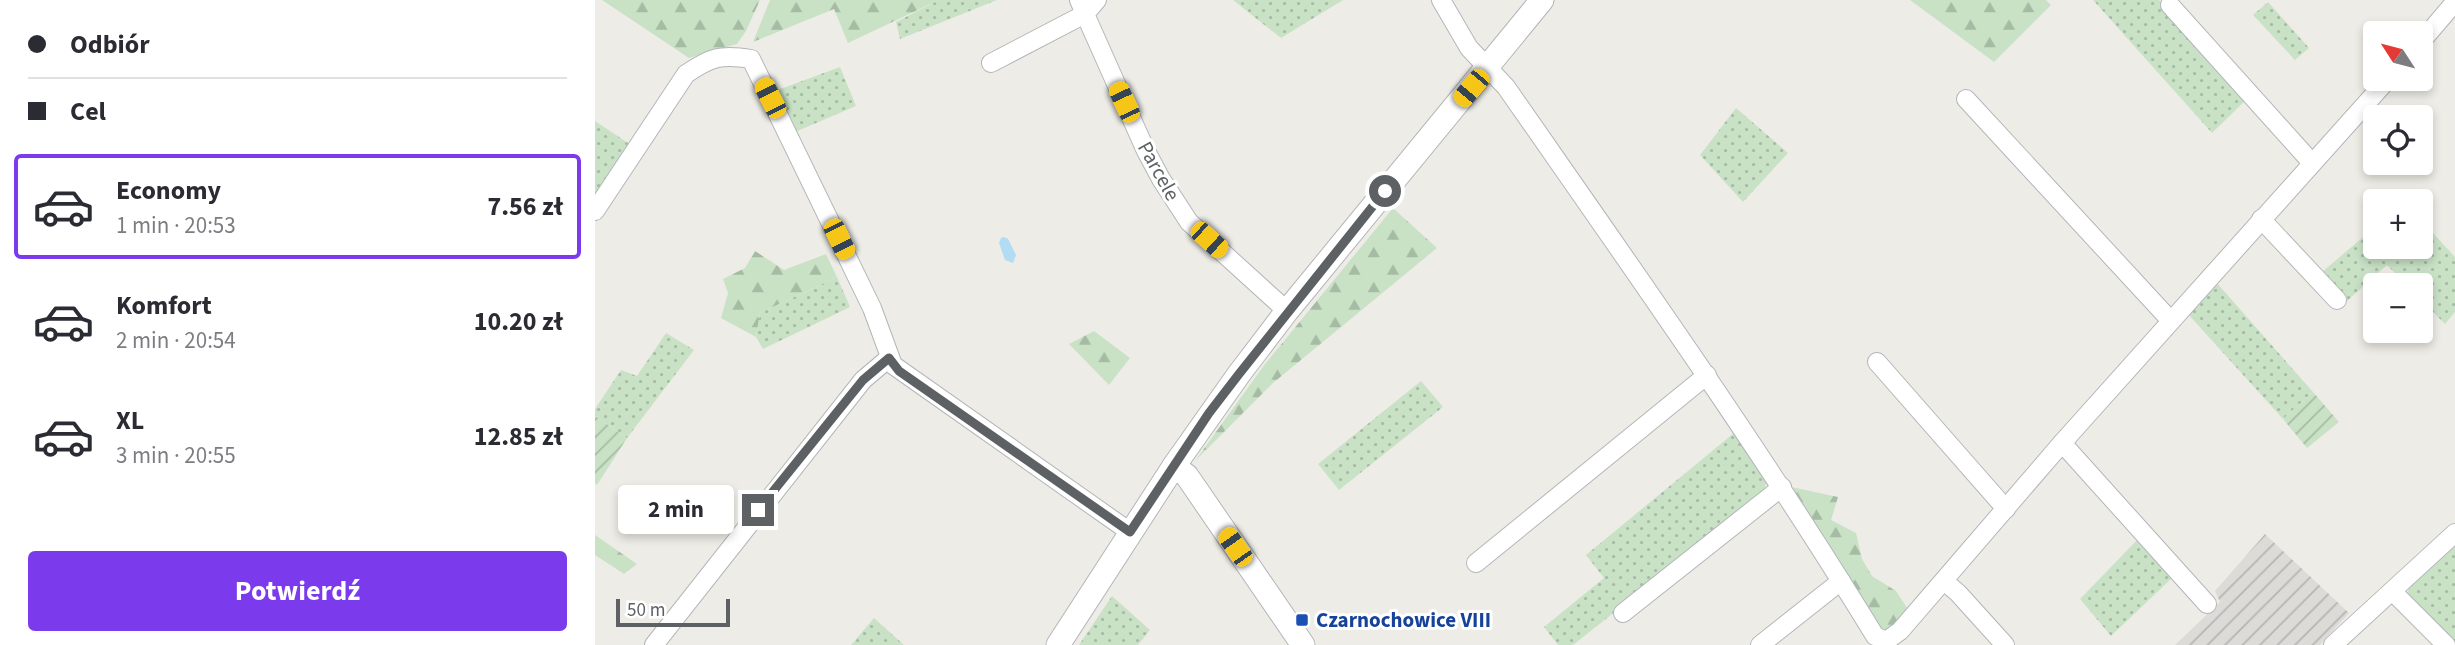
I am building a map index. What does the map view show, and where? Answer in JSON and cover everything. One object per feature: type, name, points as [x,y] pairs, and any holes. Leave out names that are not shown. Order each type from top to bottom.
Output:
[{"type":"street","points":[[1441,0],[1469,48],[1506,87],[1707,375],[1782,487],[1875,636],[1887,643],[2377,91]]},
{"type":"street","points":[[1058,645],[1209,413],[1287,311],[1542,0]]},
{"type":"street","points":[[2433,28],[2455,2]]},
{"type":"street","points":[[991,63],[1087,5]]},
{"type":"street","name":"Parcele","points":[[1087,5],[1146,151],[1189,222],[1287,311]]},
{"type":"street","points":[[2169,5],[2312,163]]},
{"type":"street","points":[[595,211],[686,74],[701,64],[726,55],[751,60],[872,308],[889,358],[899,371],[1130,532]]},
{"type":"street","points":[[1966,99],[2171,321]]},
{"type":"street","points":[[2261,219],[2337,300]]},
{"type":"street","points":[[654,645],[863,380],[889,358]]},
{"type":"street","points":[[1877,362],[2006,509]]},
{"type":"street","points":[[1476,563],[1707,375]]},
{"type":"street","points":[[2062,443],[2207,604]]},
{"type":"street","points":[[1174,466],[1187,476],[1303,645]]},
{"type":"street","points":[[1623,613],[1782,487]]},
{"type":"street","points":[[2333,645],[2455,533]]},
{"type":"street","points":[[1761,645],[1841,581]]},
{"type":"street","points":[[1944,581],[2005,645]]},
{"type":"street","points":[[2392,591],[2446,645]]},
{"type":"shaded area","points":[[2265,534],[2349,613],[2320,645],[2175,645],[2220,602],[2215,591]]},
{"type":"green space","points":[[602,0],[760,0],[737,44],[689,58]]},
{"type":"green space","points":[[770,0],[939,0],[848,43],[834,9],[753,42]]},
{"type":"green space","points":[[939,0],[997,0],[900,39],[896,22]]},
{"type":"green space","points":[[1233,0],[1343,0],[1281,38]]},
{"type":"green space","points":[[1910,0],[2046,0],[2051,5],[1994,62]]},
{"type":"green space","points":[[2093,0],[2159,0],[2249,97],[2212,133]]},
{"type":"green space","points":[[2268,2],[2309,48],[2295,60],[2253,15]]},
{"type":"green space","points":[[840,67],[856,106],[795,132],[775,91]]},
{"type":"green space","points":[[1736,108],[1788,153],[1743,202],[1700,155]]},
{"type":"green space","points":[[595,121],[631,145],[595,200]]},
{"type":"green space","points":[[1393,208],[1437,248],[1273,383],[1195,461],[1265,364]]},
{"type":"green space","points":[[2433,233],[2455,257],[2455,312],[2445,324],[2433,312],[2433,273],[2395,273],[2387,265],[2378,273],[2363,273],[2363,287],[2347,301],[2322,272],[2363,237],[2363,259],[2433,259]]},
{"type":"green space","points":[[755,251],[784,270],[826,254],[837,277],[760,313],[756,337],[721,318],[728,293],[723,279],[745,268]]},
{"type":"green space","points":[[837,277],[850,307],[763,349],[756,337],[760,313]]},
{"type":"green space","points":[[2216,282],[2313,392],[2283,419],[2188,314]]},
{"type":"green space","points":[[1094,331],[1130,358],[1109,385],[1069,344]]},
{"type":"green space","points":[[666,333],[694,350],[627,438],[595,416],[595,409],[621,370],[637,376]]},
{"type":"green space","points":[[1421,381],[1443,407],[1339,490],[1318,464]]},
{"type":"green space","points":[[2313,392],[2339,422],[2307,448],[2283,419]]},
{"type":"green space","points":[[595,416],[627,438],[597,485],[595,483]]},
{"type":"green space","points":[[1734,433],[1767,477],[1764,494],[1573,645],[1558,645],[1544,627],[1604,578],[1586,555]]},
{"type":"green space","points":[[1782,485],[1838,497],[1831,520],[1856,533],[1862,559],[1872,576],[1896,591],[1907,608],[1890,629],[1879,629]]},
{"type":"green space","points":[[595,535],[637,564],[624,574],[595,555]]},
{"type":"green space","points":[[2139,538],[2173,577],[2111,636],[2080,599]]},
{"type":"green space","points":[[2452,545],[2455,547],[2455,643],[2406,598],[2410,583]]},
{"type":"green space","points":[[1112,596],[1150,630],[1138,645],[1079,645]]},
{"type":"green space","points":[[874,618],[904,645],[851,645]]},
{"type":"water","points":[[1004,237],[1008,239],[1016,255],[1013,263],[1005,260],[999,243]]},
{"type":"place","name":"Czarnochowice VIII","points":[[1302,620]]},
{"type":"route","points":[[758,510],[863,380],[889,358],[899,371],[1130,532],[1209,413],[1287,311],[1385,191]]}]
